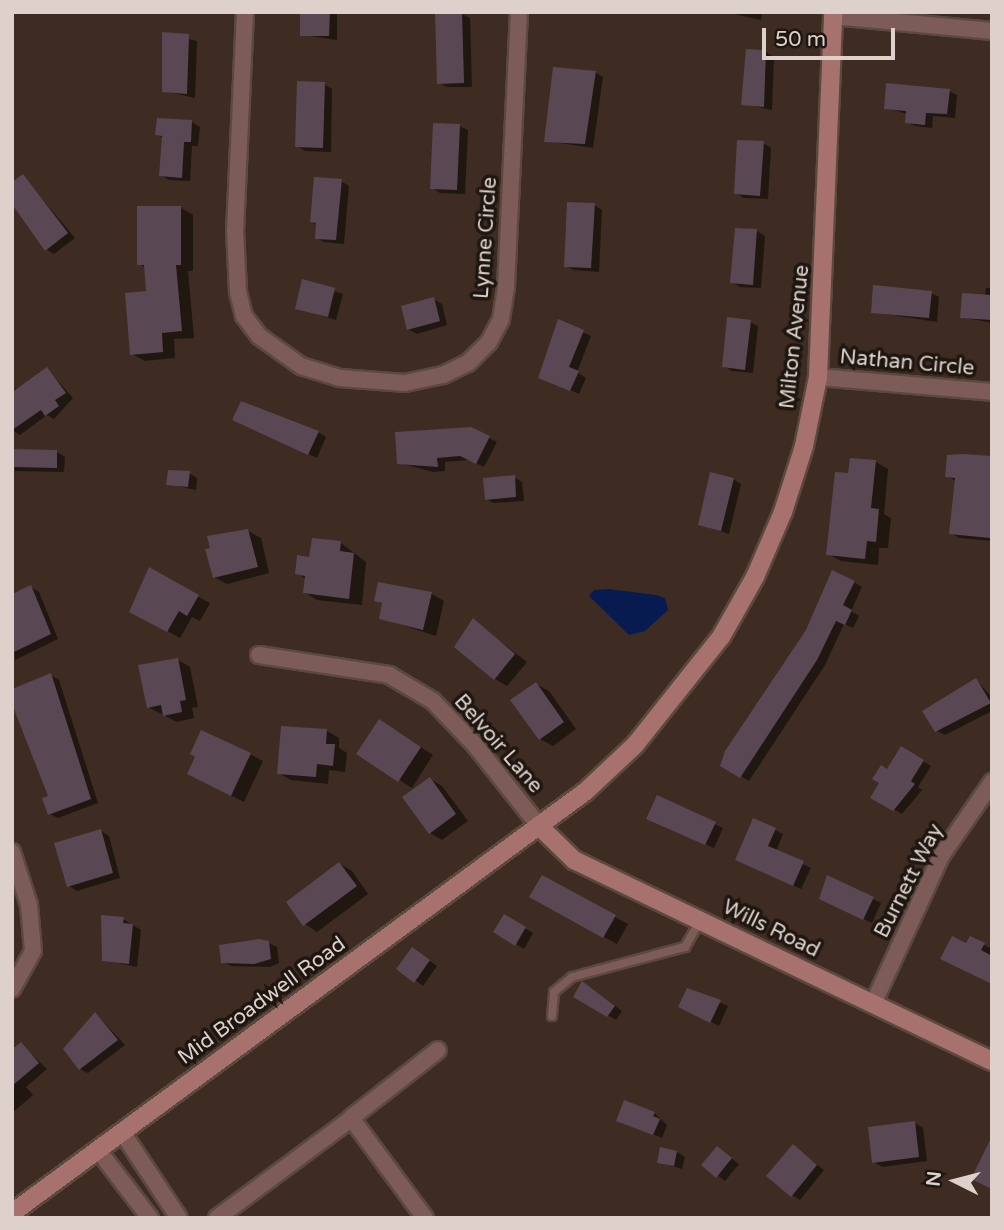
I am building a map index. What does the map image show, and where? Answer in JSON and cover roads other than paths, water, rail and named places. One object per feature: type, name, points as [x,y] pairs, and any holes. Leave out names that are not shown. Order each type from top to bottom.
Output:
[{"type":"street","name":"Lynne Circle","points":[[245,12],[235,230],[238,292],[244,316],[259,336],[302,366],[340,378],[405,383],[443,375],[468,363],[489,342],[501,319],[506,286],[519,12]]},
{"type":"street","points":[[833,14],[992,32]]},
{"type":"street","name":"Milton Avenue","points":[[540,826],[635,745],[721,637],[755,577],[783,512],[804,446],[818,377],[833,14]]},
{"type":"street","name":"Nathan Circle","points":[[818,377],[992,392]]},
{"type":"street","name":"Belvoir Lane","points":[[259,655],[389,675],[422,695],[475,745],[540,826]]},
{"type":"street","name":"Burnett Way","points":[[873,1004],[942,856],[992,782]]},
{"type":"street","name":"Wills Road","points":[[540,826],[574,860],[992,1061]]},
{"type":"street","name":"Mid Broadwell Road","points":[[12,1213],[540,826]]},
{"type":"street","points":[[12,852],[29,905],[33,951],[12,989]]},
{"type":"street","points":[[217,1218],[438,1050]]},
{"type":"street","points":[[352,1118],[425,1218]]},
{"type":"street","points":[[122,1132],[179,1218]]},
{"type":"street","points":[[98,1150],[150,1218]]},
{"type":"lane","points":[[552,1016],[554,992],[572,977],[685,947],[700,920]]},
{"type":"water","points":[[609,589],[665,598],[668,610],[645,631],[629,635],[589,596],[594,590]]}]
